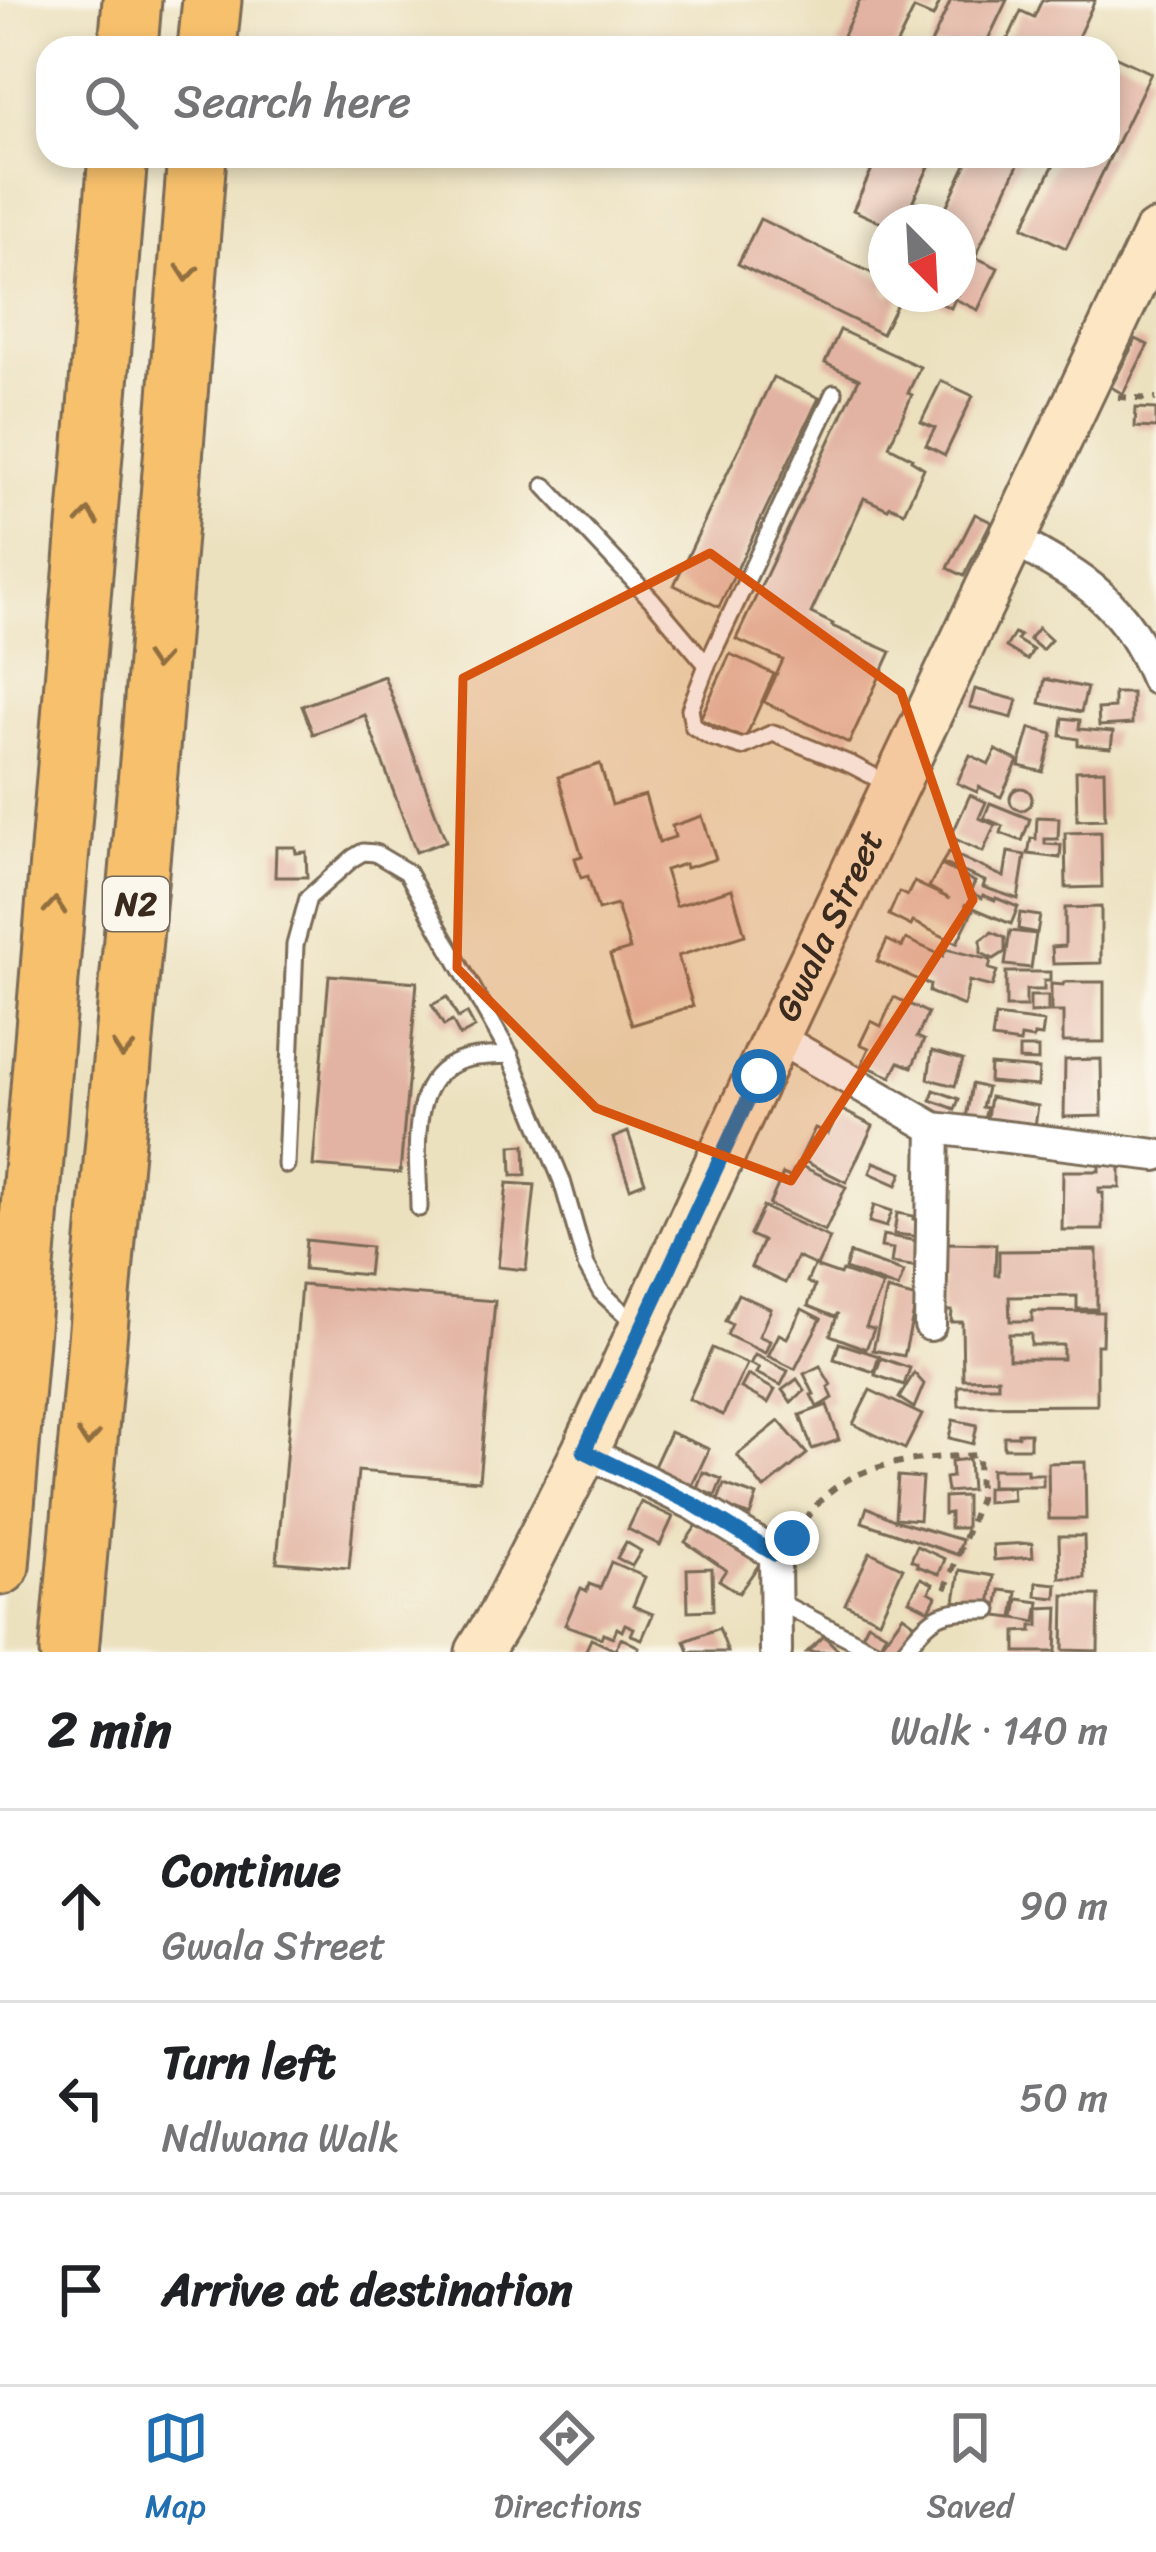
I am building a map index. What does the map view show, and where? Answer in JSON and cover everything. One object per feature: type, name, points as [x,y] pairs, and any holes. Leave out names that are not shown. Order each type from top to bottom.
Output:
[{"type":"highway","points":[[129,36],[132,0]]},
{"type":"highway","points":[[208,36],[212,0]]},
{"type":"highway","name":"N2","points":[[0,1566],[117,168]]},
{"type":"highway","name":"N2","points":[[69,1652],[148,772],[196,168]]},
{"type":"street","name":"Gwala Street","points":[[466,1652],[490,1634],[584,1451],[1156,235]]},
{"type":"street","points":[[1012,539],[1076,574],[1103,597],[1142,646],[1156,679]]},
{"type":"street","points":[[776,1037],[934,1128],[1156,1154]]},
{"type":"street","points":[[931,1325],[934,1128]]},
{"type":"street","points":[[584,1451],[693,1504],[775,1554],[776,1652]]},
{"type":"lane","points":[[834,393],[690,709],[693,726],[711,737],[742,747],[772,733],[853,765],[894,788]]},
{"type":"lane","points":[[544,487],[707,665]]},
{"type":"lane","points":[[286,1165],[295,945],[308,898],[352,858],[364,852],[375,854],[407,872],[510,1055],[562,1181],[586,1265],[601,1292],[641,1329]]},
{"type":"lane","points":[[419,1208],[419,1111],[430,1083],[456,1061],[510,1055]]},
{"type":"lane","points":[[774,1600],[876,1652]]},
{"type":"lane","points":[[904,1652],[933,1617],[951,1610],[989,1610]]},
{"type":"path","points":[[775,1554],[824,1497],[862,1472],[934,1457],[979,1455],[979,1499],[933,1617]]},
{"type":"highlighted area","points":[[710,553],[901,692],[973,900],[791,1181],[596,1108],[457,968],[463,678]]},
{"type":"building","points":[[860,0],[941,0],[933,17],[914,9],[901,36],[843,36]]},
{"type":"building","points":[[951,0],[1007,0],[990,36],[934,36]]},
{"type":"building","points":[[1042,0],[1095,0],[1078,36],[1010,36],[1021,11],[1034,17]]},
{"type":"building","points":[[1120,59],[1151,73],[1120,137]]},
{"type":"building","points":[[872,168],[928,168],[913,200],[921,204],[868,204],[868,217],[853,210]]},
{"type":"building","points":[[964,168],[1016,168],[976,255],[976,204],[947,204]]},
{"type":"building","points":[[1052,168],[1105,168],[1066,248],[1023,227]]},
{"type":"building","points":[[760,219],[868,271],[868,312],[893,312],[882,334],[738,264]]},
{"type":"building","points":[[976,257],[998,268],[976,309]]},
{"type":"building","points":[[840,330],[920,367],[889,446],[924,468],[904,512],[864,498],[811,613],[891,652],[849,743],[764,702],[783,660],[736,639],[859,379],[825,363]]},
{"type":"building","points":[[1136,339],[1148,345],[1123,394],[1111,387]]},
{"type":"building","points":[[773,377],[819,398],[719,607],[674,585]]},
{"type":"building","points":[[941,381],[973,396],[945,455],[926,445],[935,428],[921,422]]},
{"type":"building","points":[[1136,408],[1156,409],[1156,428],[1135,427]]},
{"type":"building","points":[[975,514],[991,522],[964,576],[948,568]]},
{"type":"building","points":[[1038,628],[1051,640],[1042,650],[1029,639]]},
{"type":"building","points":[[1015,633],[1020,636],[1017,640],[1033,650],[1027,660],[1006,647]]},
{"type":"building","points":[[730,654],[774,674],[745,739],[700,719]]},
{"type":"building","points":[[384,676],[446,841],[416,852],[365,715],[313,734],[302,706]]},
{"type":"building","points":[[1045,679],[1087,688],[1081,712],[1040,703]]},
{"type":"building","points":[[975,689],[1017,700],[1012,718],[970,707]]},
{"type":"building","points":[[1114,693],[1132,693],[1132,724],[1099,726],[1098,709],[1114,708]]},
{"type":"building","points":[[1063,718],[1080,720],[1079,729],[1113,732],[1111,748],[1078,745],[1078,739],[1061,736]]},
{"type":"building","points":[[1030,728],[1053,734],[1043,772],[1019,766]]},
{"type":"building","points":[[996,750],[1018,761],[1001,797],[957,783],[970,755],[989,764]]},
{"type":"building","points":[[600,764],[612,805],[645,795],[659,842],[675,837],[672,826],[702,816],[716,859],[665,870],[676,906],[732,889],[745,935],[678,956],[693,1006],[632,1025],[610,955],[630,949],[617,905],[598,910],[588,876],[581,878],[575,858],[582,856],[558,777]]},
{"type":"building","points":[[1104,770],[1105,819],[1077,820],[1076,771]]},
{"type":"building","points":[[1021,788],[1032,799],[1021,810],[1010,799]]},
{"type":"building","points":[[970,795],[986,802],[979,818],[995,825],[983,852],[951,837]]},
{"type":"building","points":[[990,803],[1030,819],[1022,841],[1001,833],[1003,826],[984,818]]},
{"type":"building","points":[[1037,817],[1059,818],[1058,839],[1045,839],[1045,844],[1061,845],[1060,858],[1028,854],[1031,838],[1036,839]]},
{"type":"building","points":[[1101,832],[1102,887],[1066,888],[1065,833]]},
{"type":"building","points":[[276,847],[306,852],[307,877],[275,877]]},
{"type":"building","points":[[949,852],[1004,877],[1008,852],[1025,855],[1018,899],[983,887],[985,881],[942,863]]},
{"type":"building","points":[[941,865],[975,882],[970,892],[1018,907],[1011,924],[964,904],[973,910],[957,943],[889,915],[899,892],[907,896],[914,882],[950,899],[929,887]]},
{"type":"building","points":[[1101,907],[1101,963],[1053,964],[1052,947],[1065,946],[1065,908]]},
{"type":"building","points":[[1020,913],[1040,916],[1037,933],[1018,929]]},
{"type":"building","points":[[1010,931],[1036,934],[1031,968],[1005,965]]},
{"type":"building","points":[[992,932],[1005,938],[1005,952],[994,959],[981,953],[981,940]]},
{"type":"building","points":[[906,939],[943,956],[946,949],[991,960],[989,969],[997,971],[992,987],[969,981],[964,1006],[929,992],[930,985],[877,961],[887,940],[902,947]]},
{"type":"building","points":[[1006,972],[1050,972],[1050,981],[1044,981],[1044,990],[1026,990],[1026,1007],[1006,1007]]},
{"type":"building","points":[[329,975],[417,982],[400,1173],[313,1166]]},
{"type":"building","points":[[1104,982],[1104,1042],[1063,1042],[1063,1012],[1051,1012],[1051,984]]},
{"type":"building","points":[[1030,996],[1048,996],[1048,1012],[1030,1013]]},
{"type":"building","points":[[447,997],[458,1018],[467,1013],[475,1028],[460,1036],[452,1021],[444,1026],[432,1005]]},
{"type":"building","points":[[894,997],[928,1013],[917,1037],[924,1040],[912,1067],[899,1062],[891,1077],[862,1064],[869,1048],[860,1044],[871,1021],[881,1026]]},
{"type":"building","points":[[995,1016],[1044,1022],[1042,1036],[1021,1037],[1020,1043],[992,1039]]},
{"type":"building","points":[[1019,1048],[1038,1048],[1038,1061],[1019,1060]]},
{"type":"building","points":[[932,1051],[963,1060],[955,1086],[928,1079]]},
{"type":"building","points":[[1101,1059],[1102,1116],[1064,1117],[1065,1060]]},
{"type":"building","points":[[990,1065],[1039,1069],[1038,1086],[989,1082]]},
{"type":"building","points":[[972,1084],[987,1088],[983,1123],[966,1118]]},
{"type":"building","points":[[934,1090],[959,1099],[955,1109],[931,1100]]},
{"type":"building","points":[[990,1097],[1038,1106],[1035,1126],[1015,1122],[1013,1129],[986,1124]]},
{"type":"building","points":[[840,1109],[873,1126],[846,1182],[800,1159],[815,1128],[828,1134]]},
{"type":"building","points":[[628,1132],[645,1182],[630,1188],[613,1138]]},
{"type":"building","points":[[525,1145],[526,1175],[512,1175],[511,1146]]},
{"type":"building","points":[[874,1162],[902,1173],[897,1185],[870,1173]]},
{"type":"building","points":[[797,1164],[846,1187],[825,1231],[769,1205],[783,1174],[790,1177]]},
{"type":"building","points":[[1099,1165],[1120,1165],[1120,1188],[1099,1188],[1103,1230],[1062,1230],[1063,1171],[1099,1171]]},
{"type":"building","points":[[507,1183],[535,1185],[526,1270],[498,1267]]},
{"type":"building","points":[[874,1205],[892,1211],[886,1227],[869,1222]]},
{"type":"building","points":[[763,1207],[830,1238],[817,1266],[797,1257],[785,1283],[751,1267],[763,1241],[750,1235]]},
{"type":"building","points":[[897,1213],[924,1221],[922,1237],[894,1234]]},
{"type":"building","points":[[883,1235],[923,1242],[919,1267],[891,1263],[893,1249],[881,1247]]},
{"type":"building","points":[[306,1240],[371,1247],[368,1275],[304,1269]]},
{"type":"building","points":[[943,1243],[996,1244],[995,1275],[999,1275],[999,1251],[1097,1250],[1097,1309],[1077,1309],[1077,1296],[1009,1297],[1010,1321],[1032,1321],[1032,1311],[1103,1312],[1102,1345],[1097,1345],[1097,1405],[959,1406],[958,1386],[998,1386],[998,1378],[963,1379],[962,1322],[951,1322],[952,1311],[943,1311],[947,1270],[943,1270]],"holes":[[[1009,1334],[1031,1334],[1031,1345],[1063,1345],[1063,1359],[1009,1359]]]},
{"type":"building","points":[[850,1253],[904,1272],[898,1288],[845,1269]]},
{"type":"building","points":[[814,1266],[883,1285],[866,1327],[874,1329],[866,1349],[830,1335],[838,1313],[835,1317],[808,1306],[815,1286],[807,1282]]},
{"type":"building","points":[[301,1285],[495,1301],[479,1481],[358,1471],[349,1568],[277,1562]]},
{"type":"building","points":[[887,1290],[917,1298],[904,1356],[873,1350]]},
{"type":"building","points":[[738,1294],[771,1309],[759,1336],[770,1341],[765,1353],[727,1335],[732,1324],[725,1321]]},
{"type":"building","points":[[802,1309],[821,1319],[795,1369],[768,1356],[779,1334],[787,1338]]},
{"type":"building","points":[[839,1343],[879,1356],[874,1372],[834,1359]]},
{"type":"building","points":[[712,1348],[747,1364],[723,1415],[689,1399]]},
{"type":"building","points":[[755,1355],[788,1371],[781,1385],[756,1373],[759,1368],[750,1364]]},
{"type":"building","points":[[881,1358],[910,1368],[904,1385],[875,1375]]},
{"type":"building","points":[[820,1366],[833,1398],[817,1407],[804,1374]]},
{"type":"building","points":[[914,1373],[924,1384],[914,1408],[899,1398]]},
{"type":"building","points":[[748,1375],[775,1390],[768,1403],[741,1388]]},
{"type":"building","points":[[797,1379],[805,1391],[791,1402],[782,1390]]},
{"type":"building","points":[[870,1390],[922,1415],[905,1449],[853,1424]]},
{"type":"building","points":[[827,1405],[839,1440],[812,1449],[800,1415]]},
{"type":"building","points":[[953,1420],[977,1425],[973,1444],[949,1438]]},
{"type":"building","points":[[779,1421],[807,1454],[764,1489],[737,1455]]},
{"type":"building","points":[[670,1432],[709,1449],[690,1490],[651,1473]]},
{"type":"building","points":[[1030,1433],[1030,1448],[1004,1448],[1004,1436]]},
{"type":"building","points":[[969,1459],[971,1490],[947,1492],[945,1478],[952,1477],[951,1461]]},
{"type":"building","points":[[1085,1462],[1086,1519],[1049,1519],[1048,1463]]},
{"type":"building","points":[[991,1469],[1043,1474],[1043,1486],[991,1486]]},
{"type":"building","points":[[703,1472],[722,1479],[715,1496],[697,1488]]},
{"type":"building","points":[[898,1476],[922,1478],[919,1520],[895,1518]]},
{"type":"building","points":[[724,1484],[757,1496],[750,1516],[717,1503]]},
{"type":"building","points":[[1012,1487],[1013,1500],[986,1502],[986,1488]]},
{"type":"building","points":[[966,1496],[966,1528],[950,1528],[944,1497]]},
{"type":"building","points":[[641,1502],[673,1517],[660,1545],[628,1529]]},
{"type":"building","points":[[867,1507],[962,1540],[958,1555],[862,1522]]},
{"type":"building","points":[[700,1521],[760,1563],[739,1593],[719,1580],[726,1570],[685,1542]]},
{"type":"building","points":[[1059,1536],[1084,1536],[1085,1578],[1060,1578]]},
{"type":"building","points":[[626,1542],[641,1551],[632,1566],[617,1558]]},
{"type":"building","points":[[1032,1543],[1033,1557],[994,1560],[993,1545]]},
{"type":"building","points":[[917,1546],[945,1559],[939,1574],[911,1560]]},
{"type":"building","points":[[870,1552],[903,1568],[879,1620],[845,1604]]},
{"type":"building","points":[[611,1562],[645,1577],[633,1606],[653,1614],[642,1639],[631,1635],[634,1628],[625,1624],[613,1637],[603,1633],[601,1638],[565,1625],[581,1588],[587,1591],[589,1584],[600,1588]]},
{"type":"building","points":[[712,1568],[713,1610],[688,1611],[687,1569]]},
{"type":"building","points":[[960,1570],[994,1576],[990,1606],[955,1601]]},
{"type":"building","points":[[921,1578],[933,1584],[929,1592],[936,1596],[929,1610],[909,1600]]},
{"type":"building","points":[[1037,1582],[1057,1584],[1056,1598],[1036,1596]]},
{"type":"building","points":[[1000,1590],[1017,1592],[1013,1618],[996,1616]]},
{"type":"building","points":[[1064,1595],[1099,1595],[1098,1651],[1063,1650]]},
{"type":"building","points":[[1018,1599],[1039,1602],[1036,1622],[1015,1618]]},
{"type":"building","points":[[1058,1607],[1056,1652],[1016,1652],[1016,1632],[1039,1626],[1039,1608]]},
{"type":"building","points":[[903,1615],[914,1623],[897,1652],[887,1652],[880,1647]]},
{"type":"building","points":[[868,1623],[886,1633],[879,1647],[861,1637]]},
{"type":"building","points":[[719,1628],[728,1652],[689,1652],[685,1641]]},
{"type":"building","points":[[824,1636],[840,1652],[807,1652]]},
{"type":"building","points":[[621,1638],[639,1647],[637,1652],[585,1652],[591,1639],[615,1650]]},
{"type":"route","points":[[759,1076],[584,1451],[693,1504],[775,1554],[792,1538]]}]
